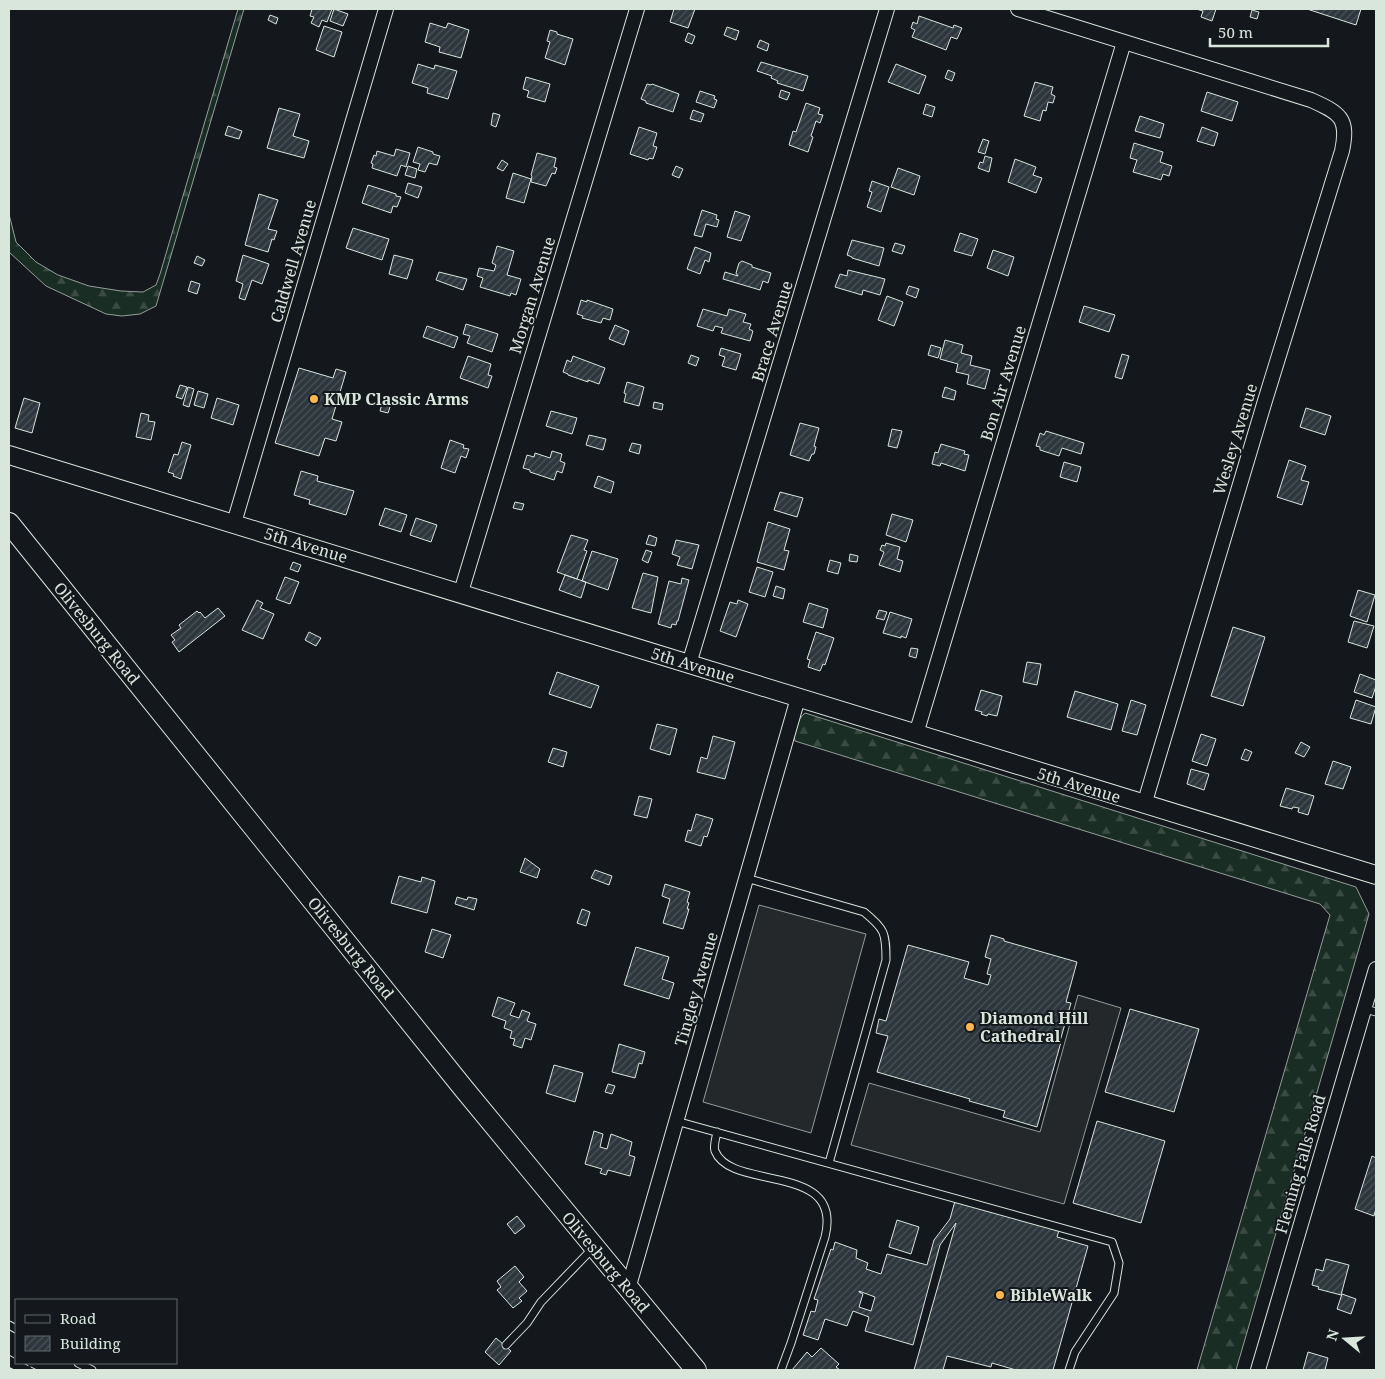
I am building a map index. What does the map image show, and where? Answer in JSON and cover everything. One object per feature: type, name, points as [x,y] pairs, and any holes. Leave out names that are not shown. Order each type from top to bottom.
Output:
[{"type":"main road","name":"Olivesburg Road","points":[[9,523],[458,1082],[593,1248],[696,1370]]},
{"type":"street","name":"Caldwell Avenue","points":[[234,523],[386,9]]},
{"type":"street","name":"Morgan Avenue","points":[[460,592],[638,9]]},
{"type":"street","name":"Brace Avenue","points":[[689,664],[887,9]]},
{"type":"street","name":"Wesley Avenue","points":[[1018,9],[1311,100],[1334,112],[1344,125],[1346,134],[1144,805]]},
{"type":"street","name":"Bon Air Avenue","points":[[916,734],[1124,42]]},
{"type":"street","name":"5th Avenue","points":[[9,455],[1376,875]]},
{"type":"street","name":"Tingley Avenue","points":[[628,1289],[798,698]]},
{"type":"street","name":"Fleming Falls Road","points":[[1258,1370],[1344,1074],[1371,1011],[1376,969]]},
{"type":"lane","points":[[746,878],[864,912],[878,924],[886,938],[886,960],[829,1163]]},
{"type":"lane","points":[[676,1121],[1112,1242],[1119,1263],[1114,1292],[1075,1352],[1069,1370]]},
{"type":"lane","points":[[717,1132],[714,1149],[719,1158],[728,1165],[806,1189],[820,1202],[826,1216],[825,1237],[781,1370]]},
{"type":"lane","points":[[506,1345],[527,1323],[541,1302],[593,1248]]},
{"type":"lane","points":[[80,1364],[92,1370]]},
{"type":"green space","points":[[238,9],[244,9],[156,306],[140,314],[122,316],[106,314],[46,286],[9,252],[9,214],[16,242],[36,262],[58,275],[89,286],[121,291],[143,292],[156,285]]},
{"type":"green space","points":[[805,713],[1356,887],[1369,914],[1236,1370],[1197,1370],[1330,915],[1320,904],[795,741],[796,726]]},
{"type":"shaded area","points":[[759,905],[866,934],[811,1133],[703,1102]]},
{"type":"shaded area","points":[[1078,995],[1121,1008],[1064,1204],[851,1145],[869,1083],[1040,1132]]},
{"type":"building","points":[[312,9],[332,9],[327,22],[322,20],[319,27],[311,23],[314,17],[310,16]]},
{"type":"building","points":[[334,9],[348,14],[343,26],[330,21]]},
{"type":"building","points":[[674,9],[695,9],[688,28],[670,22]]},
{"type":"building","points":[[1196,9],[1216,9],[1212,21],[1201,17],[1203,11]]},
{"type":"building","points":[[1307,9],[1361,9],[1356,25]]},
{"type":"building","points":[[1252,10],[1259,12],[1257,19],[1250,17]]},
{"type":"building","points":[[270,15],[278,18],[276,24],[268,20]]},
{"type":"building","points":[[919,16],[953,28],[954,25],[962,28],[957,39],[951,37],[946,50],[912,37],[915,30],[911,28],[913,22],[917,24]]},
{"type":"building","points":[[430,23],[446,28],[448,23],[469,30],[461,58],[439,52],[440,47],[425,42]]},
{"type":"building","points":[[324,26],[342,32],[334,57],[316,50]]},
{"type":"building","points":[[727,27],[739,31],[736,40],[724,35]]},
{"type":"building","points":[[550,30],[573,39],[565,65],[545,58],[550,42],[547,41]]},
{"type":"building","points":[[688,33],[695,36],[692,44],[685,41]]},
{"type":"building","points":[[760,40],[769,44],[767,51],[757,47]]},
{"type":"building","points":[[761,62],[808,76],[803,91],[777,83],[778,81],[771,78],[772,76],[757,71]]},
{"type":"building","points":[[418,64],[434,69],[435,65],[457,71],[448,99],[427,93],[428,88],[412,83]]},
{"type":"building","points":[[896,64],[926,76],[919,94],[888,82]]},
{"type":"building","points":[[948,70],[955,73],[952,81],[945,78]]},
{"type":"building","points":[[526,77],[550,84],[545,102],[527,97],[529,91],[523,89]]},
{"type":"building","points":[[1035,82],[1053,87],[1051,94],[1055,96],[1053,103],[1048,102],[1046,111],[1043,110],[1040,121],[1024,116]]},
{"type":"building","points":[[647,84],[679,94],[673,112],[646,103],[646,101],[641,99]]},
{"type":"building","points":[[781,90],[790,93],[787,100],[779,97]]},
{"type":"building","points":[[700,91],[715,96],[714,99],[717,100],[714,108],[696,102]]},
{"type":"building","points":[[1207,92],[1238,102],[1232,121],[1201,111]]},
{"type":"building","points":[[806,103],[820,108],[818,114],[823,115],[820,123],[816,121],[808,152],[789,145],[793,131],[796,132]]},
{"type":"building","points":[[926,104],[935,107],[932,117],[923,114]]},
{"type":"building","points":[[279,108],[300,114],[293,136],[309,141],[304,158],[267,148]]},
{"type":"building","points":[[693,110],[704,114],[701,122],[690,119]]},
{"type":"building","points":[[493,113],[500,115],[496,127],[491,125]]},
{"type":"building","points":[[1140,116],[1164,124],[1160,138],[1135,131]]},
{"type":"building","points":[[228,126],[242,131],[239,139],[225,135]]},
{"type":"building","points":[[639,127],[657,133],[653,146],[657,147],[653,159],[649,158],[648,160],[630,154]]},
{"type":"building","points":[[1202,127],[1218,133],[1214,146],[1197,141]]},
{"type":"building","points":[[983,139],[989,141],[985,154],[978,152]]},
{"type":"building","points":[[1134,143],[1163,152],[1160,162],[1172,166],[1169,176],[1163,174],[1161,180],[1133,172],[1137,160],[1130,158]]},
{"type":"building","points":[[418,147],[440,156],[437,165],[429,163],[425,172],[418,170],[420,164],[413,162]]},
{"type":"building","points":[[396,149],[410,153],[406,167],[401,165],[397,176],[372,168],[373,164],[371,163],[377,151],[394,156]]},
{"type":"building","points":[[537,153],[556,158],[554,167],[557,168],[555,174],[552,173],[546,186],[531,182]]},
{"type":"building","points":[[985,156],[992,158],[989,172],[978,168],[980,162],[983,163]]},
{"type":"building","points":[[1015,159],[1036,167],[1033,175],[1042,178],[1036,193],[1008,182]]},
{"type":"building","points":[[502,160],[508,164],[503,171],[497,168]]},
{"type":"building","points":[[408,166],[417,169],[415,178],[405,175]]},
{"type":"building","points":[[676,166],[683,169],[679,178],[672,175]]},
{"type":"building","points":[[898,168],[920,176],[914,195],[891,187]]},
{"type":"building","points":[[513,173],[531,179],[524,203],[506,198]]},
{"type":"building","points":[[872,181],[889,187],[881,212],[867,207],[872,192],[869,191]]},
{"type":"building","points":[[408,183],[422,187],[418,198],[405,193]]},
{"type":"building","points":[[368,185],[401,197],[397,207],[393,206],[391,213],[362,203]]},
{"type":"building","points":[[259,194],[278,200],[268,229],[277,231],[268,252],[245,245]]},
{"type":"building","points":[[702,210],[717,215],[716,219],[719,220],[717,227],[706,224],[702,237],[694,235]]},
{"type":"building","points":[[735,211],[750,216],[741,241],[727,237]]},
{"type":"building","points":[[353,228],[389,239],[382,260],[346,248]]},
{"type":"building","points":[[960,233],[978,239],[972,256],[954,251]]},
{"type":"building","points":[[852,240],[884,248],[879,266],[847,255]]},
{"type":"building","points":[[895,243],[905,246],[902,254],[892,251]]},
{"type":"building","points":[[497,246],[514,251],[507,275],[521,279],[516,295],[511,293],[510,296],[480,287],[483,278],[477,276],[479,268],[494,271],[496,265],[492,263]]},
{"type":"building","points":[[695,247],[711,253],[709,262],[705,260],[700,274],[687,269]]},
{"type":"building","points":[[993,250],[1014,257],[1008,276],[987,268]]},
{"type":"building","points":[[243,255],[269,264],[262,284],[252,280],[245,300],[239,298],[243,284],[236,281]]},
{"type":"building","points":[[394,255],[413,260],[407,279],[389,274]]},
{"type":"building","points":[[197,256],[205,260],[202,266],[194,263]]},
{"type":"building","points":[[742,261],[752,265],[752,267],[771,273],[768,283],[763,281],[760,290],[723,279],[725,272],[738,276],[736,273],[739,263]]},
{"type":"building","points":[[848,270],[885,279],[880,295],[863,290],[862,295],[835,287],[840,274],[847,276]]},
{"type":"building","points":[[439,272],[467,279],[463,290],[436,280]]},
{"type":"building","points":[[191,281],[200,284],[197,294],[188,291]]},
{"type":"building","points":[[909,286],[919,289],[916,298],[906,294]]},
{"type":"building","points":[[887,296],[903,302],[894,326],[878,320]]},
{"type":"building","points":[[581,300],[587,302],[587,300],[613,309],[610,320],[603,318],[601,323],[582,318],[583,316],[577,314]]},
{"type":"building","points":[[1084,306],[1115,315],[1109,332],[1079,322]]},
{"type":"building","points":[[703,309],[727,316],[729,309],[746,314],[743,322],[751,324],[749,329],[753,331],[750,341],[721,333],[723,328],[715,326],[713,331],[697,326]]},
{"type":"building","points":[[466,324],[498,334],[492,352],[467,343],[470,336],[463,334]]},
{"type":"building","points":[[615,325],[629,331],[624,345],[609,339]]},
{"type":"building","points":[[427,326],[458,337],[454,348],[423,337]]},
{"type":"building","points":[[945,340],[963,345],[961,353],[972,356],[970,365],[990,370],[985,389],[967,384],[969,375],[956,372],[958,364],[940,359]]},
{"type":"building","points":[[931,345],[941,348],[938,358],[928,355]]},
{"type":"building","points":[[721,348],[741,354],[736,370],[722,366],[725,357],[719,355]]},
{"type":"building","points":[[1122,354],[1129,356],[1122,379],[1115,377]]},
{"type":"building","points":[[691,355],[699,358],[696,366],[688,363]]},
{"type":"building","points":[[468,356],[491,364],[488,375],[492,376],[488,388],[460,378]]},
{"type":"building","points":[[573,356],[605,368],[599,384],[588,380],[588,382],[563,372],[567,360],[571,362]]},
{"type":"building","name":"KMP Classic Arms","points":[[299,368],[333,378],[336,369],[346,372],[332,419],[342,422],[336,441],[325,438],[319,456],[275,443]]},
{"type":"building","points":[[627,382],[644,387],[639,406],[624,402]]},
{"type":"building","points":[[180,385],[187,387],[182,399],[176,397]]},
{"type":"building","points":[[188,387],[194,389],[189,407],[183,405]]},
{"type":"building","points":[[945,387],[956,391],[954,400],[942,397]]},
{"type":"building","points":[[198,391],[208,394],[204,408],[194,405]]},
{"type":"building","points":[[24,398],[40,403],[32,433],[15,428]]},
{"type":"building","points":[[217,398],[239,405],[233,425],[211,418]]},
{"type":"building","points":[[654,402],[663,404],[662,410],[653,408]]},
{"type":"building","points":[[382,404],[390,407],[388,413],[380,411]]},
{"type":"building","points":[[1306,408],[1331,416],[1325,435],[1300,427]]},
{"type":"building","points":[[551,411],[577,418],[572,434],[546,426]]},
{"type":"building","points":[[141,413],[149,415],[148,421],[155,422],[151,440],[136,437]]},
{"type":"building","points":[[800,423],[819,428],[814,446],[816,447],[814,454],[812,454],[809,461],[790,455]]},
{"type":"building","points":[[892,429],[902,431],[897,448],[888,446]]},
{"type":"building","points":[[1046,431],[1084,443],[1081,454],[1062,448],[1059,456],[1040,450],[1040,447],[1036,446],[1040,433],[1044,435]]},
{"type":"building","points":[[589,435],[606,439],[603,450],[586,445]]},
{"type":"building","points":[[450,440],[464,445],[463,448],[469,449],[466,458],[461,456],[455,473],[441,468]]},
{"type":"building","points":[[182,442],[191,445],[181,479],[168,472],[174,454],[178,455]]},
{"type":"building","points":[[632,443],[641,445],[639,454],[629,451]]},
{"type":"building","points":[[941,444],[965,451],[964,454],[969,455],[965,471],[941,463],[940,466],[932,464],[935,452],[938,453]]},
{"type":"building","points":[[552,451],[562,454],[560,461],[565,463],[562,473],[557,471],[554,480],[523,468],[527,455],[534,457],[535,453],[550,458]]},
{"type":"building","points":[[1289,460],[1306,466],[1301,480],[1309,482],[1302,505],[1277,497]]},
{"type":"building","points":[[1064,462],[1081,467],[1077,482],[1060,477]]},
{"type":"building","points":[[301,471],[318,476],[317,481],[354,491],[346,515],[309,504],[310,500],[294,495]]},
{"type":"building","points":[[598,476],[614,482],[611,493],[594,487]]},
{"type":"building","points":[[780,492],[803,498],[797,517],[774,510]]},
{"type":"building","points":[[515,502],[524,504],[522,510],[513,508]]},
{"type":"building","points":[[385,508],[407,515],[401,532],[379,525]]},
{"type":"building","points":[[892,514],[913,520],[906,542],[886,535]]},
{"type":"building","points":[[416,518],[437,525],[431,542],[410,535]]},
{"type":"building","points":[[768,522],[790,529],[784,550],[789,551],[784,570],[757,562]]},
{"type":"building","points":[[571,535],[588,540],[584,550],[587,551],[577,579],[557,572]]},
{"type":"building","points":[[649,535],[657,538],[655,546],[646,544]]},
{"type":"building","points":[[676,540],[699,545],[692,569],[677,565],[680,557],[672,554]]},
{"type":"building","points":[[886,543],[900,547],[897,559],[903,561],[900,572],[879,565],[884,552],[880,550],[882,545],[885,546]]},
{"type":"building","points":[[646,550],[652,552],[648,563],[642,560]]},
{"type":"building","points":[[592,551],[618,559],[608,590],[582,581]]},
{"type":"building","points":[[850,554],[858,556],[857,562],[849,561]]},
{"type":"building","points":[[830,560],[841,563],[838,574],[827,571]]},
{"type":"building","points":[[293,562],[301,565],[298,572],[290,569]]},
{"type":"building","points":[[757,567],[773,572],[765,597],[749,592]]},
{"type":"building","points":[[643,573],[658,577],[651,613],[632,608]]},
{"type":"building","points":[[565,575],[586,582],[581,598],[559,590]]},
{"type":"building","points":[[285,577],[299,582],[290,604],[276,599]]},
{"type":"building","points":[[682,578],[689,580],[676,625],[672,624],[671,628],[658,624],[669,581],[681,584]]},
{"type":"building","points":[[776,586],[785,589],[783,599],[773,596]]},
{"type":"building","points":[[1358,590],[1375,595],[1367,622],[1350,616]]},
{"type":"building","points":[[257,600],[263,603],[260,608],[274,614],[263,639],[242,630]]},
{"type":"building","points":[[738,600],[748,604],[736,637],[720,631],[730,602],[737,604]]},
{"type":"building","points":[[809,603],[828,609],[823,628],[803,622]]},
{"type":"building","points":[[218,608],[225,616],[179,652],[172,642],[175,640],[171,635],[181,628],[179,625],[197,611],[205,618]]},
{"type":"building","points":[[879,610],[887,612],[884,620],[876,618]]},
{"type":"building","points":[[890,612],[912,619],[906,638],[883,633]]},
{"type":"building","points":[[1354,621],[1374,626],[1367,648],[1348,642]]},
{"type":"building","points":[[1233,627],[1265,637],[1243,706],[1211,696]]},
{"type":"building","points":[[309,632],[321,638],[316,646],[305,640]]},
{"type":"building","points":[[816,632],[834,638],[825,665],[823,664],[820,671],[808,667],[810,660],[807,659]]},
{"type":"building","points":[[911,648],[918,649],[916,658],[909,656]]},
{"type":"building","points":[[1027,662],[1041,664],[1037,685],[1023,682]]},
{"type":"building","points":[[557,672],[599,686],[591,708],[549,694]]},
{"type":"building","points":[[1360,674],[1376,680],[1372,698],[1354,692]]},
{"type":"building","points":[[981,690],[1002,696],[997,716],[988,714],[987,716],[975,710]]},
{"type":"building","points":[[1075,691],[1118,704],[1111,730],[1067,717]]},
{"type":"building","points":[[1131,700],[1146,705],[1137,735],[1122,731]]},
{"type":"building","points":[[1356,700],[1376,707],[1371,724],[1350,718]]},
{"type":"building","points":[[657,724],[677,729],[670,755],[650,749]]},
{"type":"building","points":[[1201,734],[1216,739],[1207,766],[1192,761]]},
{"type":"building","points":[[713,736],[735,742],[725,779],[697,772],[701,757],[707,759]]},
{"type":"building","points":[[1301,742],[1310,747],[1304,757],[1295,753]]},
{"type":"building","points":[[553,748],[567,752],[563,767],[548,762]]},
{"type":"building","points":[[1245,749],[1252,752],[1248,761],[1241,759]]},
{"type":"building","points":[[1333,761],[1351,767],[1343,789],[1325,784]]},
{"type":"building","points":[[1191,769],[1209,774],[1204,790],[1187,784]]},
{"type":"building","points":[[1286,788],[1314,796],[1308,815],[1298,812],[1299,808],[1293,807],[1292,809],[1280,806]]},
{"type":"building","points":[[639,796],[652,799],[647,818],[634,815]]},
{"type":"building","points":[[696,814],[713,819],[707,837],[704,836],[701,846],[685,841],[688,830],[691,831]]},
{"type":"building","points":[[525,858],[540,869],[537,878],[520,872]]},
{"type":"building","points":[[595,870],[612,876],[609,885],[591,878]]},
{"type":"building","points":[[399,876],[421,882],[422,877],[435,881],[427,913],[391,903]]},
{"type":"building","points":[[665,884],[690,892],[687,902],[689,903],[687,909],[689,909],[683,929],[663,923],[670,899],[662,896]]},
{"type":"building","points":[[457,897],[467,900],[468,897],[477,899],[474,910],[455,904]]},
{"type":"building","points":[[582,909],[590,912],[586,926],[577,923]]},
{"type":"building","points":[[432,929],[451,935],[443,958],[425,952]]},
{"type":"building","name":"Diamond Hill Cathedral","points":[[991,935],[1004,939],[1004,941],[1077,962],[1066,1002],[1071,1003],[1037,1127],[1003,1117],[1005,1111],[877,1072],[888,1036],[876,1033],[879,1019],[886,1021],[908,945],[969,962],[964,978],[988,985],[991,975],[987,974],[991,959],[985,957]]},
{"type":"building","points":[[636,947],[669,957],[662,979],[674,983],[669,999],[624,985]]},
{"type":"building","points":[[498,997],[515,1003],[510,1015],[519,1018],[522,1010],[530,1013],[527,1021],[536,1024],[531,1040],[525,1038],[522,1048],[513,1045],[515,1039],[510,1038],[512,1031],[504,1028],[506,1021],[492,1016]]},
{"type":"building","points":[[1130,1009],[1199,1029],[1174,1112],[1105,1092]]},
{"type":"building","points":[[619,1044],[645,1052],[642,1064],[639,1063],[635,1078],[612,1072]]},
{"type":"building","points":[[554,1065],[583,1073],[575,1102],[546,1093]]},
{"type":"building","points":[[608,1084],[615,1086],[612,1094],[605,1092]]},
{"type":"building","points":[[1097,1121],[1165,1141],[1141,1223],[1073,1203]]},
{"type":"building","points":[[594,1131],[603,1134],[600,1147],[607,1149],[611,1134],[632,1142],[629,1155],[635,1157],[630,1176],[608,1170],[606,1175],[600,1173],[602,1169],[585,1164]]},
{"type":"building","points":[[1372,1156],[1376,1158],[1376,1208],[1374,1216],[1355,1209]]},
{"type":"building","points":[[955,1201],[1059,1230],[1057,1237],[1088,1246],[1053,1370],[1016,1370],[992,1363],[991,1367],[947,1356],[943,1370],[914,1370],[956,1223],[940,1245],[913,1345],[865,1331],[869,1317],[853,1311],[847,1326],[825,1319],[818,1340],[803,1335],[811,1311],[815,1312],[818,1300],[814,1299],[835,1242],[857,1250],[856,1258],[868,1263],[866,1269],[881,1274],[887,1254],[927,1265],[934,1240],[950,1219]],"holes":[[[859,1291],[875,1297],[871,1311],[859,1307],[863,1294]]]},
{"type":"building","points":[[517,1216],[525,1226],[515,1234],[507,1224]]},
{"type":"building","points":[[897,1220],[919,1227],[911,1254],[889,1247]]},
{"type":"building","points":[[1326,1259],[1349,1265],[1341,1295],[1318,1289],[1319,1287],[1312,1285],[1316,1269],[1323,1271]]},
{"type":"building","points":[[515,1266],[524,1277],[519,1282],[527,1291],[519,1298],[522,1301],[513,1308],[497,1290],[501,1287],[497,1281]]},
{"type":"building","points":[[1342,1294],[1356,1299],[1351,1314],[1337,1309]]},
{"type":"building","points":[[496,1338],[511,1351],[499,1365],[485,1352]]},
{"type":"building","points":[[821,1348],[839,1364],[836,1367],[840,1370],[792,1370],[807,1352],[812,1357]]},
{"type":"building","points":[[1308,1352],[1328,1358],[1325,1370],[1303,1370]]},
{"type":"fence","points":[[9,1355],[15,1358]]},
{"type":"fence","points":[[25,1364],[37,1370]]},
{"type":"wall","points":[[9,1368],[13,1370]]},
{"type":"place","name":"KMP Classic Arms","points":[[314,399]]},
{"type":"place","name":"Diamond Hill Cathedral","points":[[970,1027]]},
{"type":"place","name":"BibleWalk","points":[[1000,1295]]}]
